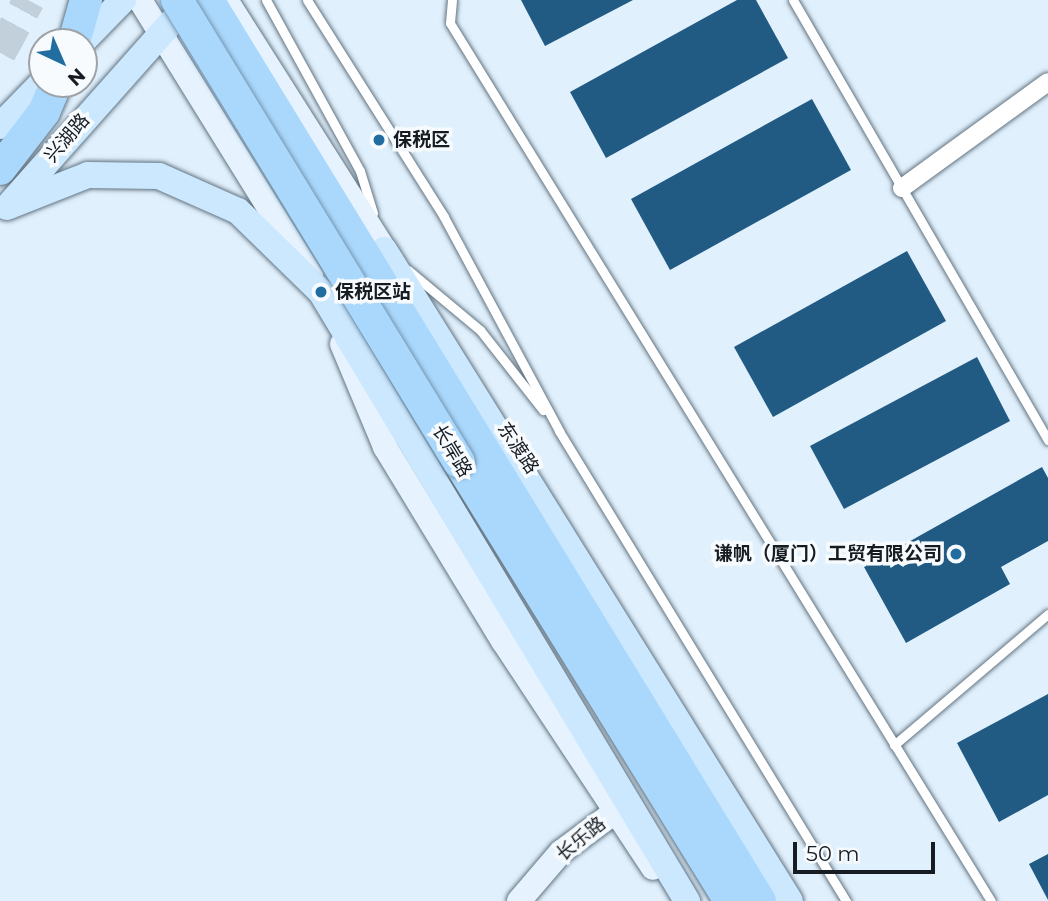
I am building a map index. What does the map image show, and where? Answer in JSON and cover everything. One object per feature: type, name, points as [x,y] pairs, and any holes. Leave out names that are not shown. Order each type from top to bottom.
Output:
[{"type":"highway","points":[[83,28],[86,0]]},
{"type":"highway","name":"长岸路","points":[[177,0],[730,901]]},
{"type":"highway","name":"长岸路","points":[[208,0],[760,901]]},
{"type":"highway","points":[[0,169],[44,112],[50,98]]},
{"type":"main road","points":[[85,28],[95,0]]},
{"type":"main road","points":[[94,28],[123,0]]},
{"type":"main road","points":[[140,0],[321,292],[687,901]]},
{"type":"main road","name":"兴湖路","points":[[4,211],[191,0]]},
{"type":"main road","name":"东渡路","points":[[226,0],[384,250],[579,538],[800,901]]},
{"type":"main road","points":[[0,126],[28,97]]},
{"type":"main road","points":[[4,211],[88,176],[159,176],[238,211],[321,292],[384,447],[503,641],[617,811],[673,901]]},
{"type":"main road","points":[[384,250],[790,901]]},
{"type":"main road","name":"长乐路","points":[[519,901],[561,852],[617,811]]},
{"type":"street","points":[[902,188],[1048,82]]},
{"type":"lane","points":[[266,0],[360,171],[384,250],[480,330],[559,431]]},
{"type":"lane","points":[[307,0],[444,216],[559,431],[846,901]]},
{"type":"lane","points":[[452,0],[450,23],[991,901]]},
{"type":"lane","points":[[793,0],[1048,440]]},
{"type":"lane","points":[[894,745],[1048,614]]},
{"type":"building","points":[[521,0],[633,0],[545,46]]},
{"type":"building","points":[[737,0],[756,0],[788,58],[606,158],[570,92]]},
{"type":"building","points":[[812,99],[851,170],[670,270],[631,199]]},
{"type":"building","points":[[907,251],[946,321],[773,417],[734,347]]},
{"type":"building","points":[[977,357],[1010,421],[844,509],[810,446]]},
{"type":"building","name":"谦帆（厦门）工贸有限公司","points":[[1042,467],[1048,478],[1048,541],[1001,567],[1010,584],[906,643],[864,567]]},
{"type":"building","points":[[1048,694],[1048,795],[999,822],[957,743]]},
{"type":"building","points":[[1048,854],[1048,900],[1029,864]]},
{"type":"tunnel","points":[[0,53],[29,0]]},
{"type":"place","name":"保税区","points":[[379,140]]},
{"type":"place","name":"保税区站","points":[[321,292]]},
{"type":"place","name":"谦帆（厦门）工贸有限公司","points":[[956,554]]}]
